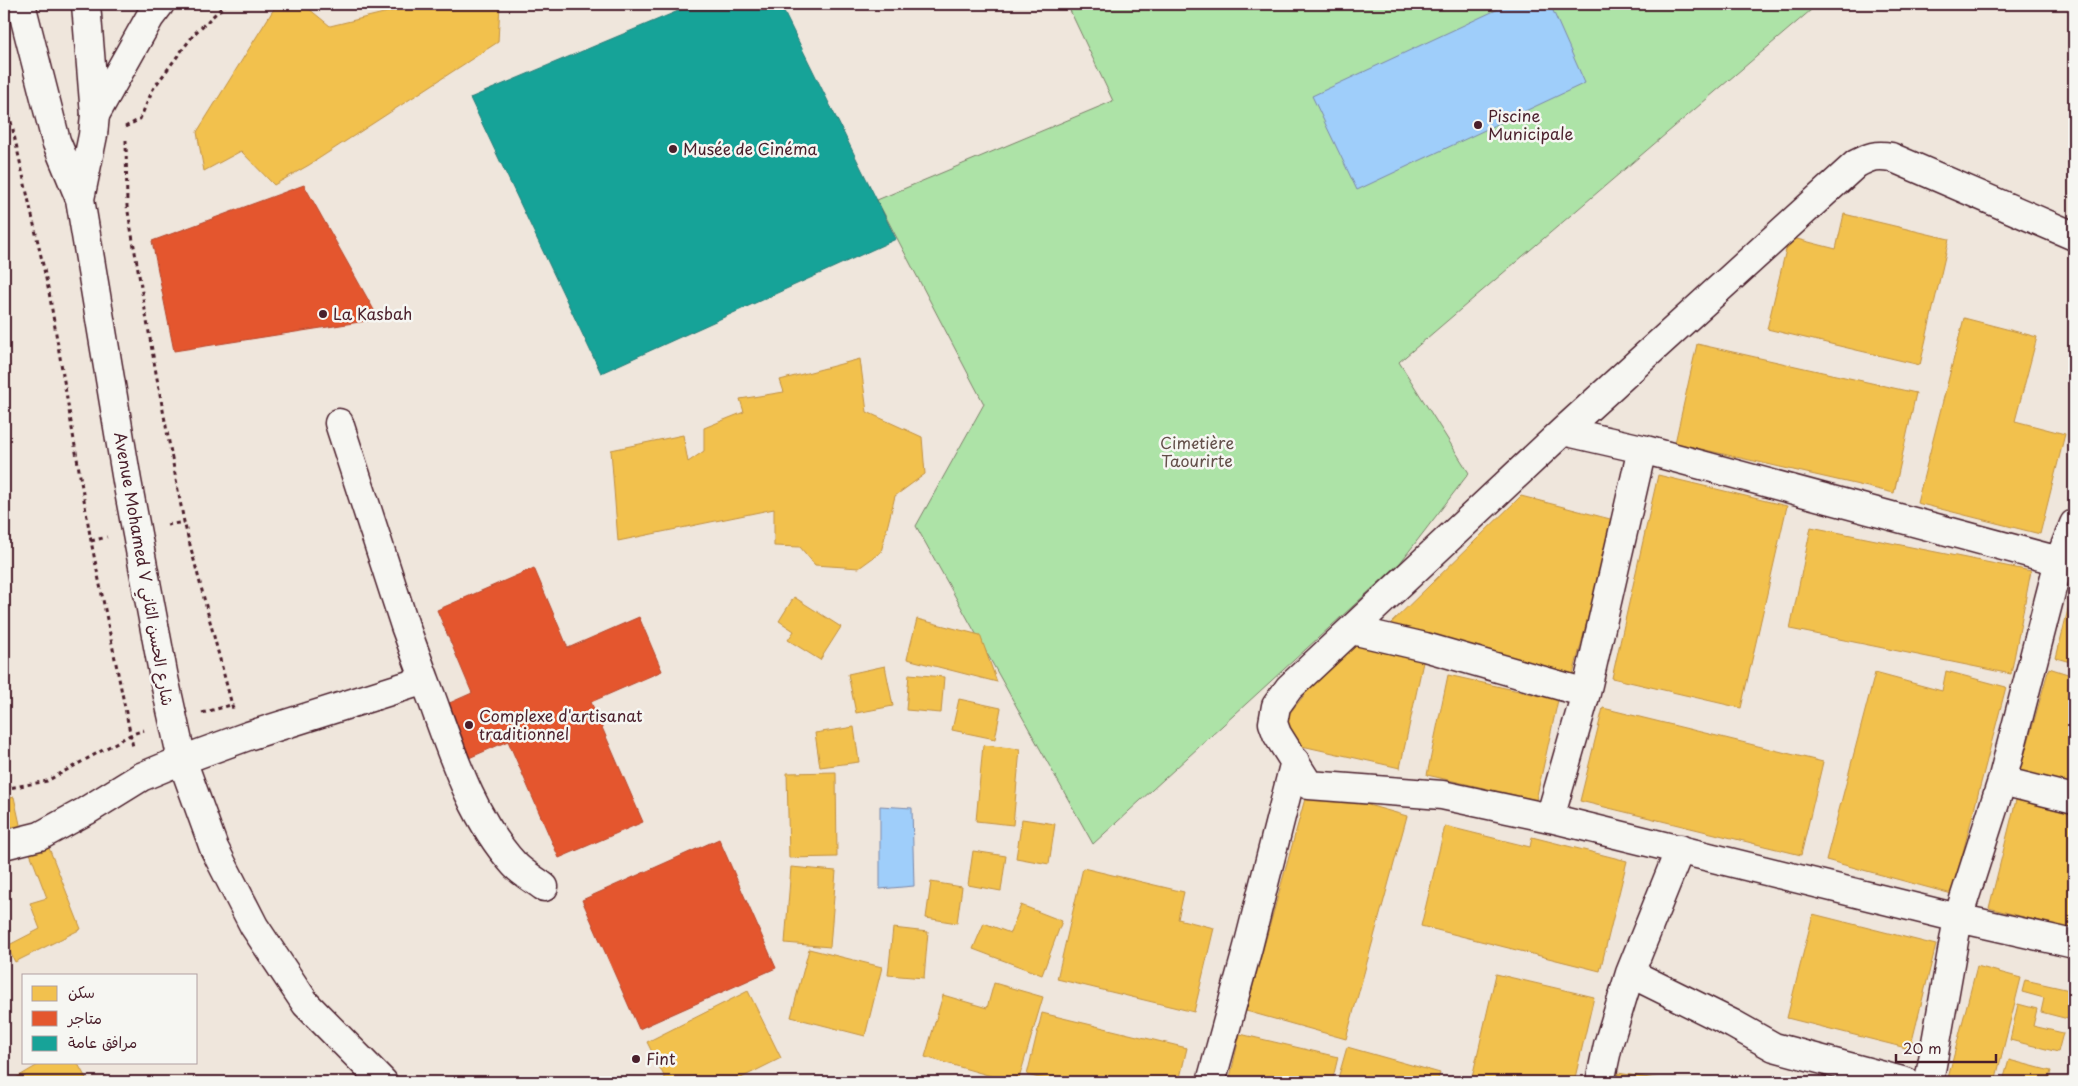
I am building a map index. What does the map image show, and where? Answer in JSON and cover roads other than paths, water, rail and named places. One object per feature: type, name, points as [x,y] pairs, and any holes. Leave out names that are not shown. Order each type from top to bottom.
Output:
[{"type":"street","name":"Avenue Mohamed V شارع الحسن الثاني","points":[[21,4],[56,140],[80,199],[127,481],[172,721],[182,760],[214,848],[254,926],[306,1004],[383,1082]]},
{"type":"street","points":[[80,199],[93,135],[95,115],[86,4]]},
{"type":"street","points":[[95,115],[150,17],[160,4]]},
{"type":"street","points":[[2074,236],[1891,157],[1879,155],[1868,157],[1856,164],[1562,431],[1289,688],[1276,706],[1273,723],[1309,785],[1442,795],[1550,818],[1958,918],[2074,944]]},
{"type":"street","points":[[339,423],[406,626],[472,801],[494,837],[515,865],[544,887]]},
{"type":"street","points":[[1562,431],[1642,449],[2059,560]]},
{"type":"street","points":[[1550,818],[1586,693],[1642,449]]},
{"type":"street","points":[[1929,1082],[1958,918],[2002,781],[2059,560],[2074,524]]},
{"type":"street","points":[[1352,630],[1425,647],[1586,693]]},
{"type":"street","points":[[4,845],[40,836],[86,811],[142,776],[182,760],[248,736],[426,680]]},
{"type":"street","points":[[1210,1082],[1248,947],[1295,760]]},
{"type":"street","points":[[2002,781],[2074,799]]},
{"type":"street","points":[[1600,1082],[1608,1045],[1630,973],[1680,849]]},
{"type":"street","points":[[1630,973],[1733,1024],[1774,1047],[1906,1082]]},
{"type":"water","points":[[1509,4],[1550,4],[1585,83],[1357,190],[1312,96]]},
{"type":"water","points":[[880,806],[912,808],[914,886],[880,889]]},
{"type":"place","name":"Piscine Municipale","points":[[1478,125]]},
{"type":"place","name":"Musée de Cinéma","points":[[673,149]]},
{"type":"place","name":"La Kasbah","points":[[323,314]]},
{"type":"place","name":"Complexe d'artisanat traditionnel","points":[[469,725]]},
{"type":"place","name":"Fint","points":[[636,1059]]},
{"type":"park label","name":"Cimetière Taourirte","points":[[1197,452]]}]
